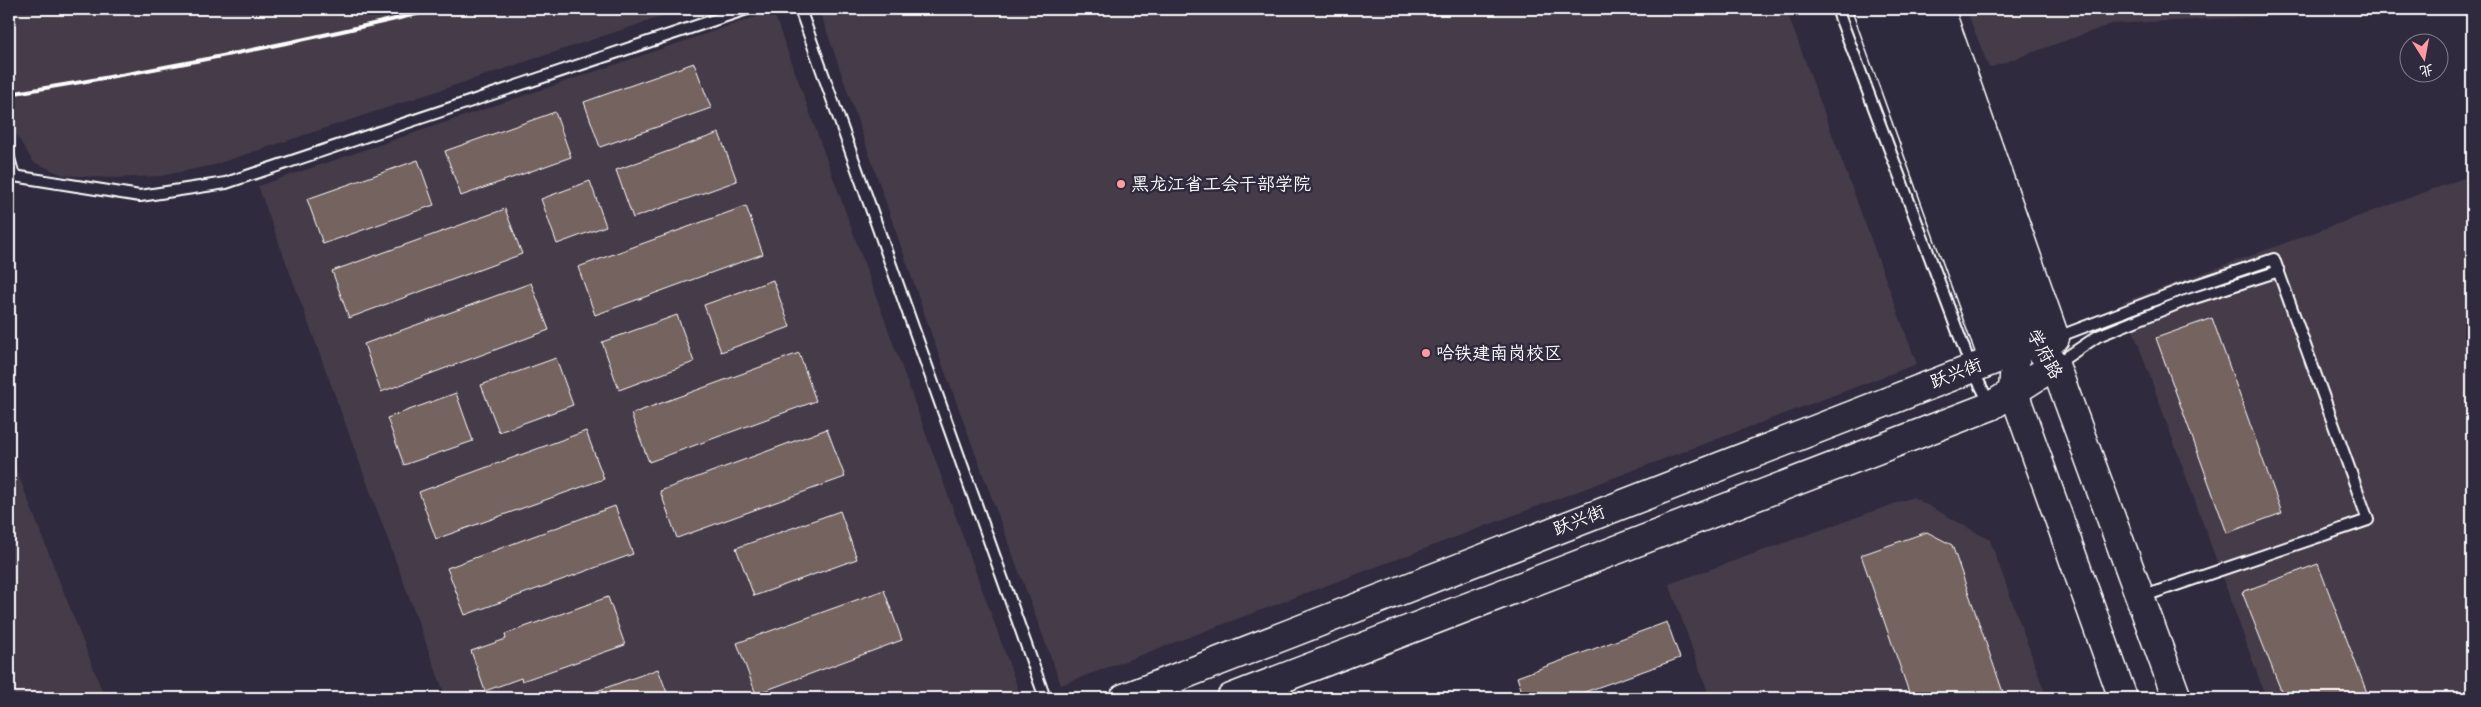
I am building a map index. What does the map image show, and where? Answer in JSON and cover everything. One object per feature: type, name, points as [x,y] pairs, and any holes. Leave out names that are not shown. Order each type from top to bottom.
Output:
[{"type":"main road","points":[[1867,9],[2014,352]]},
{"type":"main road","name":"学府路","points":[[1893,9],[2014,352]]},
{"type":"main road","name":"学府路","points":[[1915,9],[2014,352],[2013,390],[2123,698]]},
{"type":"main road","points":[[1940,9],[2014,352]]},
{"type":"main road","name":"学府路","points":[[2014,352],[2054,365],[2177,698]]},
{"type":"main road","name":"跃兴街","points":[[1124,698],[2014,352]]},
{"type":"main road","points":[[1230,698],[1991,406],[2054,365]]},
{"type":"lane","points":[[9,158],[14,176],[140,196],[226,183],[747,9]]},
{"type":"lane","points":[[800,9],[1045,698]]},
{"type":"lane","points":[[1837,9],[2014,352]]},
{"type":"lane","points":[[1991,406],[2014,352],[2178,291],[2274,259],[2368,520],[2141,597]]},
{"type":"lane","points":[[2054,365],[2098,336],[2182,302],[2279,271]]},
{"type":"shaded area","points":[[9,9],[685,9],[214,165],[161,176],[110,178],[63,175],[33,162],[16,134],[9,135]]},
{"type":"shaded area","name":"哈铁建南岗校区","points":[[819,9],[1786,9],[1917,364],[1061,685],[934,342]]},
{"type":"shaded area","points":[[1966,9],[2418,9],[2112,24],[1989,68]]},
{"type":"shaded area","points":[[773,11],[1020,694],[1004,698],[446,698],[258,186]]},
{"type":"shaded area","points":[[2472,175],[2472,698],[2266,698],[2123,302]]},
{"type":"shaded area","points":[[9,451],[105,698],[9,698]]},
{"type":"shaded area","points":[[1913,497],[1990,540],[2047,698],[1710,698],[1669,584]]},
{"type":"building","points":[[694,63],[711,108],[600,147],[584,102]]},
{"type":"building","points":[[555,112],[571,157],[461,196],[445,151]]},
{"type":"building","points":[[719,133],[737,181],[633,218],[616,170]]},
{"type":"building","points":[[418,160],[434,205],[323,244],[307,199]]},
{"type":"building","points":[[590,181],[606,226],[557,244],[541,199]]},
{"type":"building","points":[[746,206],[763,254],[595,315],[578,267]]},
{"type":"building","points":[[505,209],[522,254],[349,318],[332,271]]},
{"type":"building","points":[[773,280],[790,327],[721,352],[704,305]]},
{"type":"building","points":[[531,283],[549,330],[381,392],[364,344]]},
{"type":"building","points":[[677,315],[694,362],[619,390],[602,342]]},
{"type":"building","points":[[2212,318],[2282,513],[2227,533],[2156,338]]},
{"type":"building","points":[[799,353],[816,401],[649,462],[631,414]]},
{"type":"building","points":[[556,358],[573,405],[499,432],[481,385]]},
{"type":"building","points":[[456,393],[473,441],[404,465],[387,418]]},
{"type":"building","points":[[827,429],[845,477],[677,538],[660,491]]},
{"type":"building","points":[[586,431],[604,479],[436,539],[419,492]]},
{"type":"building","points":[[615,506],[633,554],[465,615],[447,568]]},
{"type":"building","points":[[840,511],[857,559],[754,596],[736,548]]},
{"type":"building","points":[[1927,532],[1952,545],[2005,698],[1911,698],[1861,555]]},
{"type":"building","points":[[2318,564],[2369,698],[2284,698],[2242,592]]},
{"type":"building","points":[[884,590],[902,640],[756,694],[737,643]]},
{"type":"building","points":[[608,597],[625,645],[522,681],[521,678],[485,691],[471,651],[506,639],[505,634]]},
{"type":"building","points":[[1667,622],[1680,658],[1568,698],[1524,698],[1517,677]]},
{"type":"building","points":[[658,669],[669,698],[583,698],[583,696]]},
{"type":"railway","points":[[9,94],[224,56],[438,9]]},
{"type":"place","name":"黑龙江省工会干部学院","points":[[1121,184]]},
{"type":"place","name":"哈铁建南岗校区","points":[[1426,353]]}]
